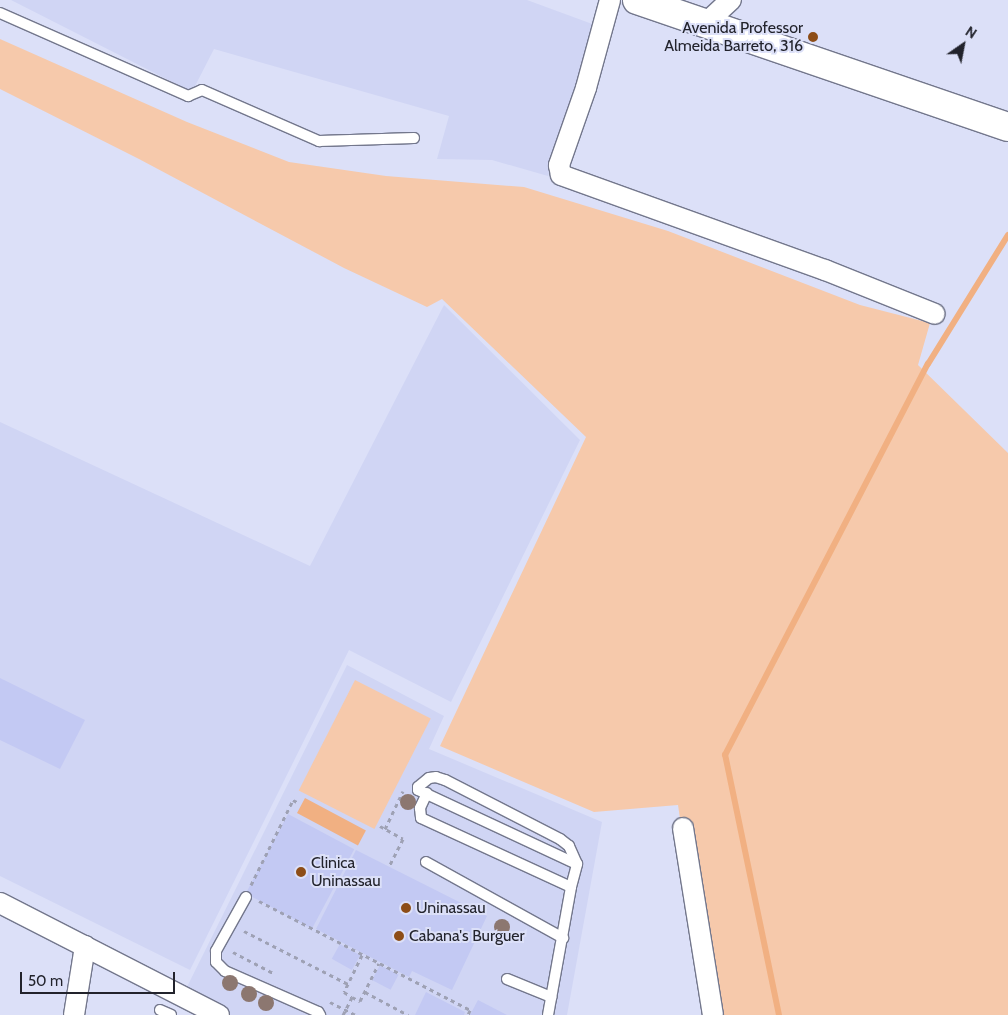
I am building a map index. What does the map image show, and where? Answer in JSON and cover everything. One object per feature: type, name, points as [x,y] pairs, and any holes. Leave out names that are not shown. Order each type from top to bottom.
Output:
[{"type":"main road","points":[[638,0],[1008,127]]},
{"type":"street","points":[[610,0],[586,88],[559,165],[561,175],[825,270],[936,314]]},
{"type":"street","points":[[706,23],[731,0]]},
{"type":"street","points":[[683,828],[713,1015]]},
{"type":"street","points":[[0,903],[219,1015]]},
{"type":"street","points":[[74,1015],[85,946]]},
{"type":"lane","points":[[0,13],[188,96],[202,90],[319,141],[414,138]]},
{"type":"lane","points":[[548,1015],[571,887],[577,864],[570,846],[444,780],[436,777],[429,778],[419,785],[422,791],[421,818],[571,887]]},
{"type":"lane","points":[[422,791],[577,864]]},
{"type":"lane","points":[[426,862],[563,938]]},
{"type":"lane","points":[[246,896],[216,951],[216,962],[225,971],[318,1012],[320,1015]]},
{"type":"lane","points":[[507,979],[551,997]]},
{"type":"lane","points":[[160,1010],[171,1015]]},
{"type":"path","points":[[385,829],[403,790],[422,791]]},
{"type":"path","points":[[299,803],[293,800],[246,896],[470,1010],[468,1015]]},
{"type":"path","points":[[380,826],[403,838],[389,867]]},
{"type":"path","points":[[255,908],[259,901]]},
{"type":"path","points":[[240,938],[247,923]]},
{"type":"path","points":[[244,930],[348,984]]},
{"type":"path","points":[[236,945],[232,953],[276,975]]},
{"type":"path","points":[[362,954],[344,992],[352,997],[360,1001],[379,963]]},
{"type":"path","points":[[365,992],[408,1015]]},
{"type":"path","points":[[343,1015],[352,997]]},
{"type":"path","points":[[328,1001],[356,1015]]},
{"type":"shaded area","points":[[11,0],[527,0],[595,25],[548,176],[492,160],[437,159],[449,116],[214,49],[192,92]]},
{"type":"shaded area","points":[[0,39],[187,122],[289,162],[386,176],[524,187],[668,231],[860,305],[930,323],[918,365],[1008,453],[1008,1015],[709,1015],[678,805],[594,812],[440,746],[586,437],[442,299],[427,307],[344,268],[139,159],[0,89]]},
{"type":"shaded area","points":[[444,305],[580,440],[451,702],[349,650],[190,970],[0,876],[0,422],[310,566]]},
{"type":"shaded area","name":"Uninassau","points":[[347,665],[444,716],[429,749],[602,822],[567,1015],[222,1015],[183,995]]},
{"type":"shaded area","points":[[355,680],[431,719],[374,829],[299,790]]},
{"type":"shaded area","points":[[305,798],[366,830],[358,845],[297,813]]},
{"type":"building","points":[[0,678],[85,720],[60,769],[0,740]]},
{"type":"building","name":"Clinica Uninassau","points":[[288,814],[354,849],[312,929],[246,893]]},
{"type":"building","points":[[356,850],[487,916],[452,990],[412,971],[409,977],[316,929]]},
{"type":"building","points":[[340,944],[360,955],[352,970],[332,959]]},
{"type":"building","points":[[380,965],[399,975],[391,990],[372,980]]},
{"type":"building","points":[[426,992],[465,1012],[464,1015],[415,1015]]},
{"type":"building","points":[[478,1000],[507,1015],[470,1015]]},
{"type":"waterway","points":[[779,1015],[725,755],[928,364],[1008,235]]},
{"type":"place","name":"Avenida Professor Almeida Barreto, 316","points":[[813,37]]},
{"type":"place","name":"Clinica Uninassau","points":[[301,872]]},
{"type":"place","name":"Uninassau","points":[[406,908]]},
{"type":"place","name":"Cabana's Burguer","points":[[399,936]]}]
